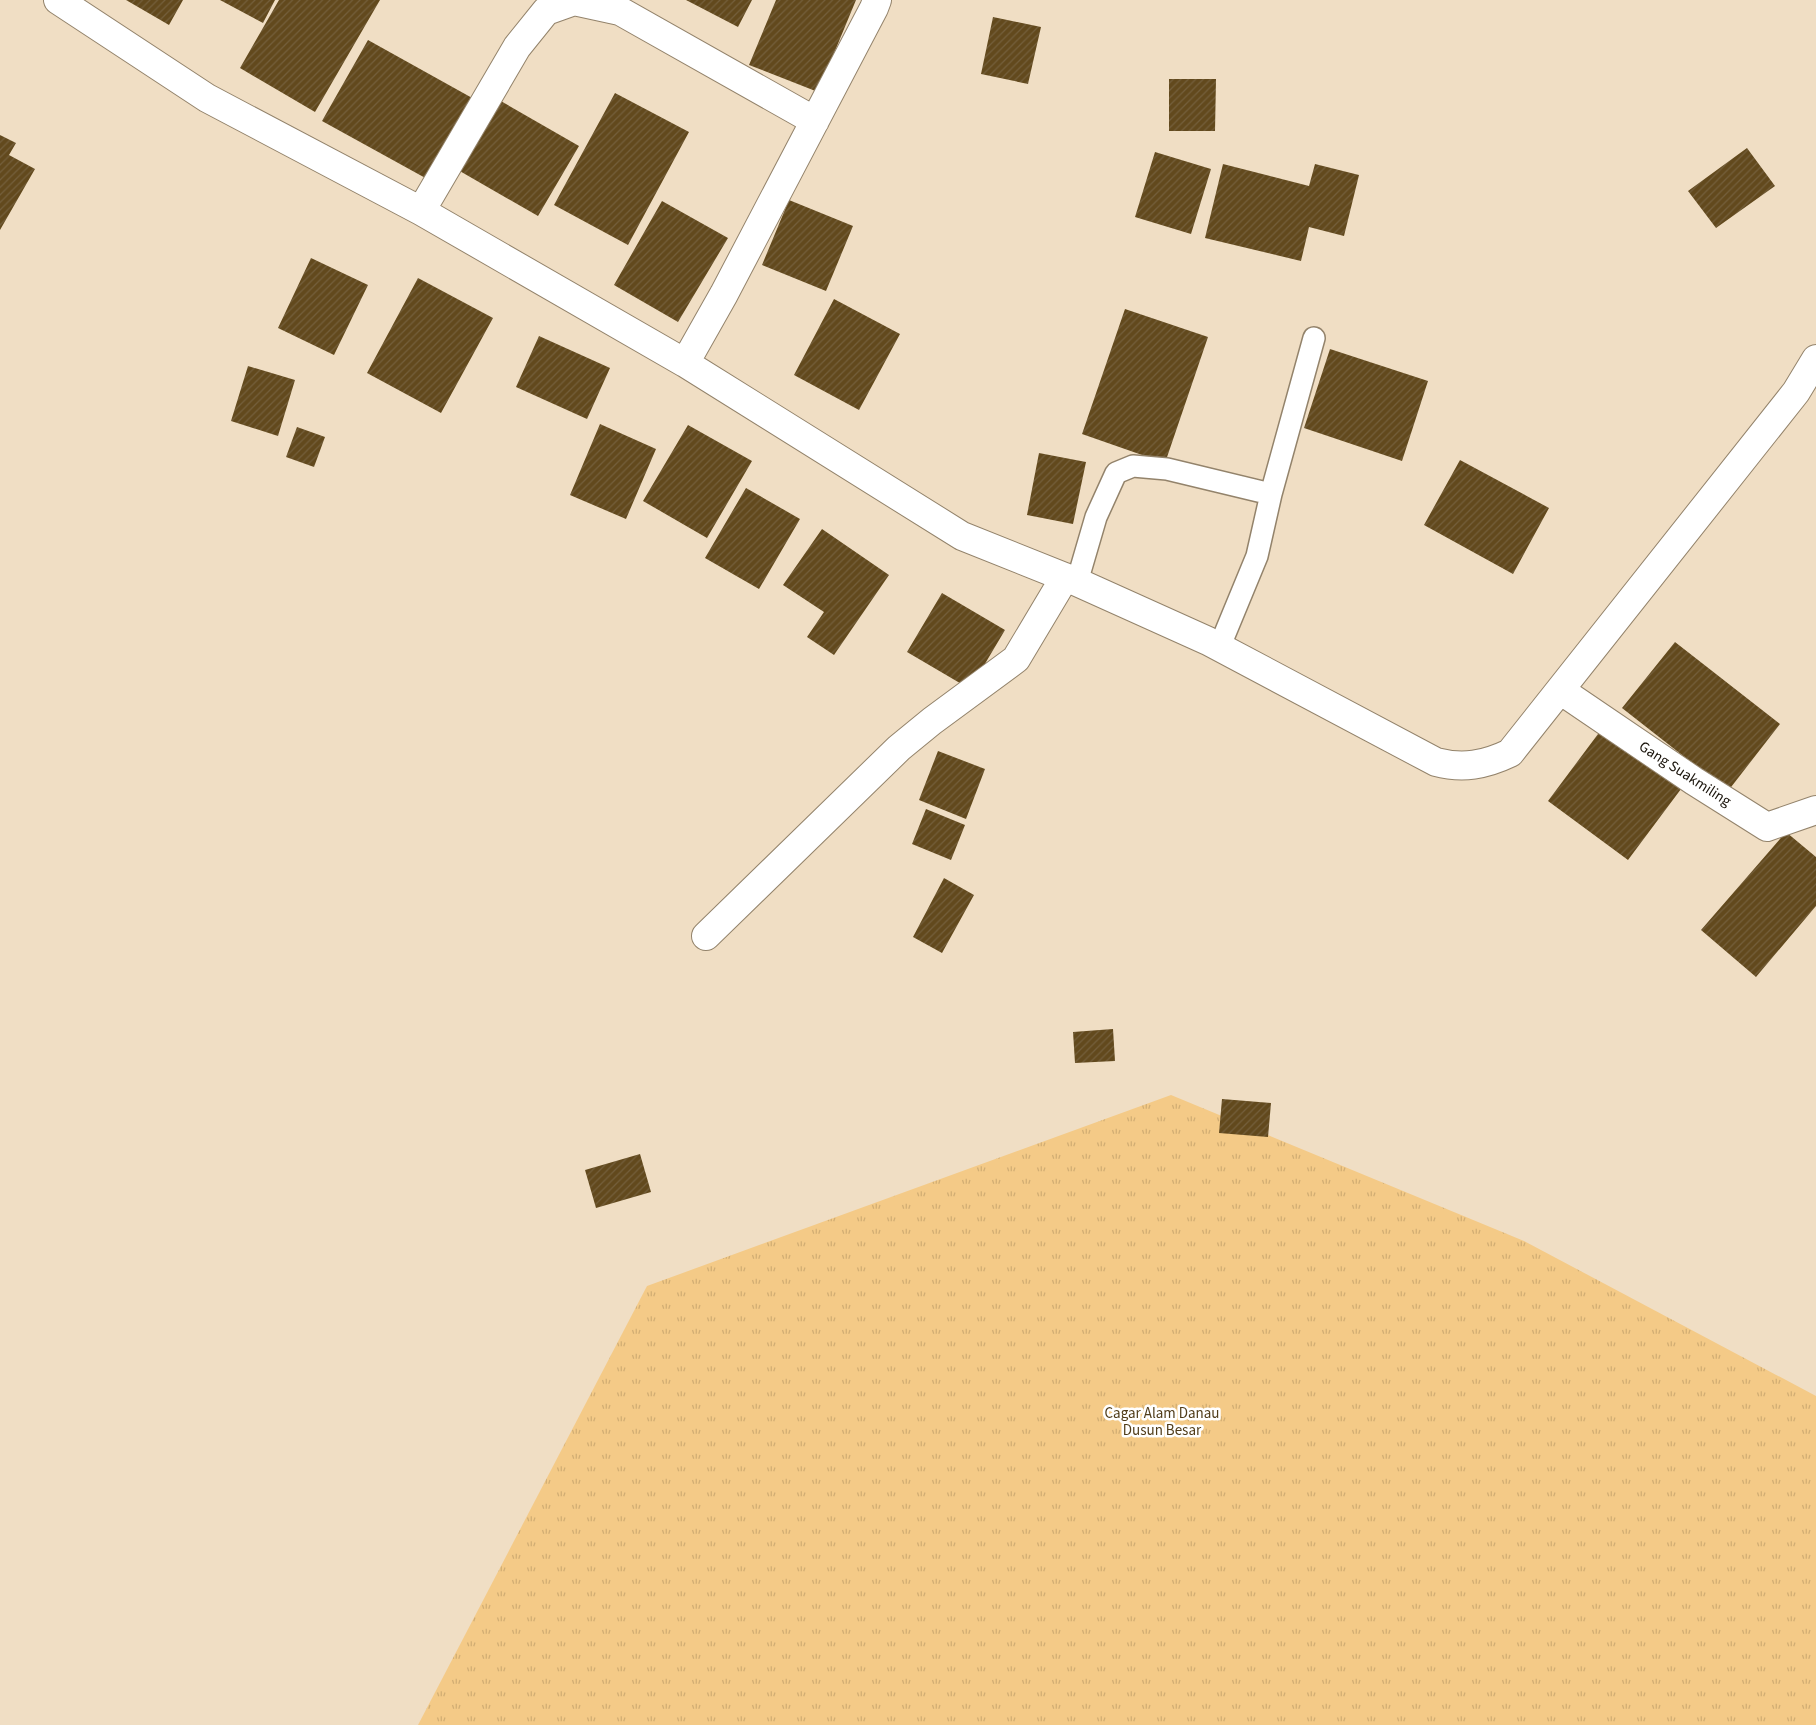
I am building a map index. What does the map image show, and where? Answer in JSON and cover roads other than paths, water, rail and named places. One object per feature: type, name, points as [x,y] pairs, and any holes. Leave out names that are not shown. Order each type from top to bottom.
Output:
[{"type":"street","points":[[58,0],[207,98],[421,211],[685,363],[962,536],[1071,580],[1219,648],[1436,762],[1445,764],[1468,766],[1493,762],[1510,753],[1796,392],[1816,359]]},
{"type":"street","points":[[421,211],[517,47],[546,11],[574,0],[620,11],[815,121]]},
{"type":"street","points":[[685,363],[728,286],[877,0]]},
{"type":"street","points":[[706,936],[899,748],[932,721],[1016,659],[1071,580]]},
{"type":"street","name":"Gang Suakmiling","points":[[1560,690],[1767,827],[1816,810]]},
{"type":"lane","points":[[1219,648],[1257,556],[1271,494],[1314,338]]},
{"type":"lane","points":[[1071,580],[1116,473],[1133,466],[1167,469],[1271,494]]},
{"type":"park label","name":"Cagar Alam Danau Dusun Besar","points":[[1162,1422]]}]
